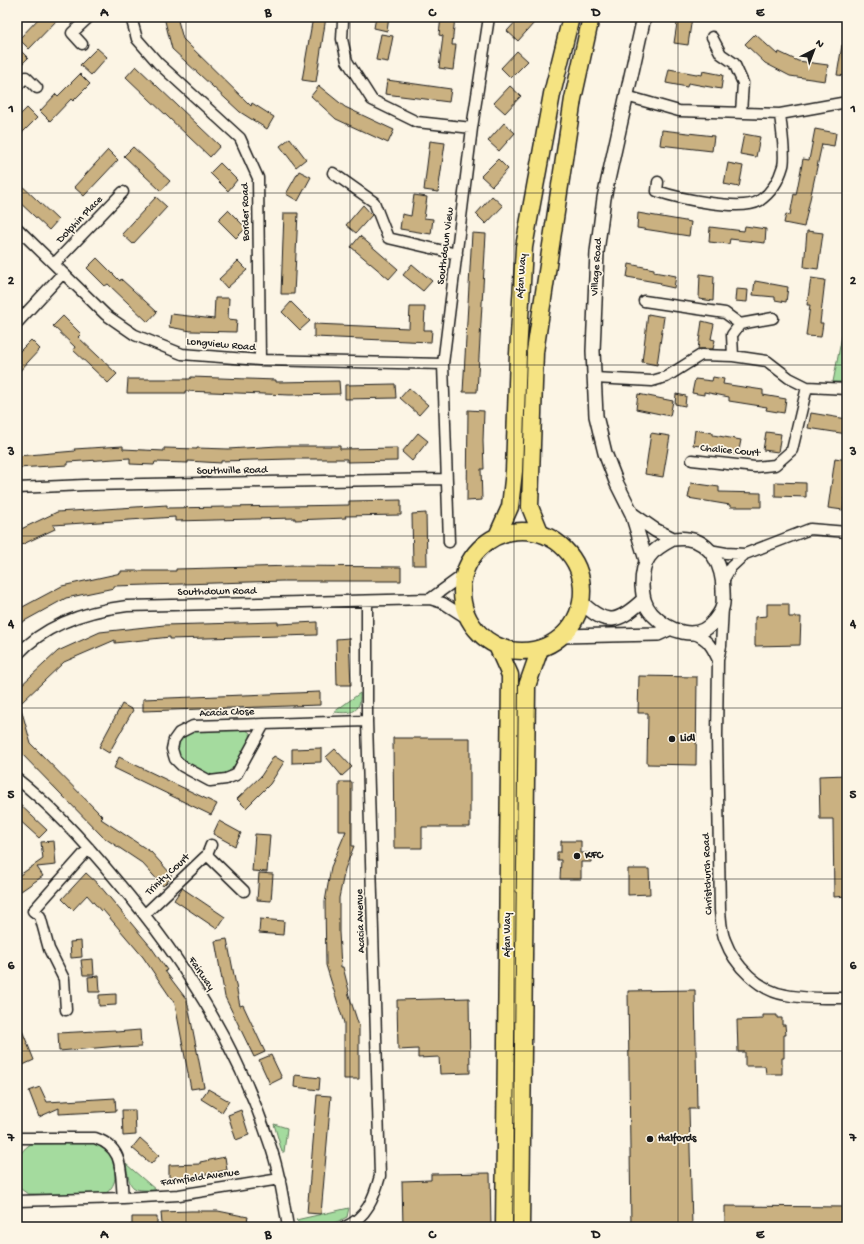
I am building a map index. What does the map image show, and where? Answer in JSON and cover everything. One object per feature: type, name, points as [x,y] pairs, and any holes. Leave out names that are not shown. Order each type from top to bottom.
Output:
[{"type":"main road","name":"Afan Way","points":[[497,536],[510,507],[514,471],[518,354],[524,247],[552,94],[571,17]]},
{"type":"main road","name":"Afan Way","points":[[541,534],[530,507],[535,352],[573,99],[591,17]]},
{"type":"main road","points":[[519,531],[541,534],[554,540],[565,549],[574,560],[582,588],[581,602],[575,620],[562,636],[552,644],[540,649],[511,651],[485,640],[468,619],[461,597],[463,575],[476,552],[485,543],[497,536],[519,531]]},
{"type":"main road","name":"Afan Way","points":[[497,646],[510,675],[504,1227]]},
{"type":"main road","name":"Afan Way","points":[[521,1227],[527,686],[540,649]]},
{"type":"street","points":[[82,44],[72,33],[89,17]]},
{"type":"street","name":"Border Road","points":[[131,17],[137,39],[158,63],[240,138],[258,178],[260,360]]},
{"type":"street","name":"Southdown View","points":[[449,542],[443,364],[472,128],[489,17]]},
{"type":"street","name":"Village Road","points":[[644,17],[604,198],[597,252],[593,351],[596,416],[605,453],[617,484],[632,514],[646,560]]},
{"type":"street","points":[[344,21],[342,39],[347,61],[372,100],[416,122],[472,128]]},
{"type":"street","points":[[712,37],[721,54],[734,63],[743,83],[741,113]]},
{"type":"street","points":[[17,86],[26,77],[37,88]]},
{"type":"street","points":[[626,96],[679,111],[741,113],[780,114],[847,102]]},
{"type":"street","points":[[658,182],[656,191],[679,198],[745,206],[759,201],[776,185],[784,164],[780,114]]},
{"type":"street","points":[[333,173],[374,202],[388,238],[457,254]]},
{"type":"street","name":"Dolphin Place","points":[[54,264],[123,192]]},
{"type":"street","name":"Longview Road","points":[[17,228],[106,315],[135,335],[182,354],[260,360],[443,364]]},
{"type":"street","points":[[17,323],[63,273]]},
{"type":"street","points":[[644,301],[724,313],[740,324]]},
{"type":"street","points":[[733,356],[732,335],[740,324],[773,318]]},
{"type":"street","points":[[594,378],[652,381],[666,377],[701,355],[733,356],[767,361],[789,378],[807,387],[847,389]]},
{"type":"street","name":"Chalice Court","points":[[692,460],[756,467],[775,465],[792,450],[807,387]]},
{"type":"street","name":"Southville Road","points":[[17,488],[85,485],[447,479]]},
{"type":"street","name":"Village Road","points":[[632,514],[655,530],[673,539]]},
{"type":"street","points":[[709,550],[716,560],[723,581],[723,608],[710,626],[703,631],[694,634],[684,633],[670,628],[658,621],[649,611],[643,600],[642,569],[646,560],[658,547],[673,539],[688,539],[709,550],[726,554],[745,554],[810,529],[847,532]]},
{"type":"street","points":[[723,581],[731,567],[745,554]]},
{"type":"street","points":[[430,599],[463,575]]},
{"type":"street","name":"Southdown Road","points":[[17,655],[39,635],[58,625],[109,608],[127,606],[430,599],[443,604],[468,619]]},
{"type":"street","points":[[581,602],[601,617],[610,619],[620,618],[626,615],[643,600]]},
{"type":"street","name":"Acacia Avenue","points":[[345,1227],[357,1219],[374,1199],[380,1176],[367,721],[367,601]]},
{"type":"street","name":"Christchurch Road","points":[[723,608],[721,646],[718,660],[717,737],[720,910],[724,938],[736,961],[744,970],[771,990],[785,995],[802,997],[847,998]]},
{"type":"street","points":[[562,636],[658,634],[670,628]]},
{"type":"street","name":"Christchurch Road","points":[[694,634],[705,638],[718,660]]},
{"type":"street","name":"Acacia Close","points":[[264,724],[236,775],[226,779],[210,781],[182,766],[175,759],[172,749],[174,740],[179,733],[192,726],[367,721]]},
{"type":"street","name":"Fairway","points":[[17,779],[90,848],[145,914],[196,986],[212,1012],[233,1053],[270,1142],[280,1179],[288,1227]]},
{"type":"street","points":[[66,1010],[64,979],[48,949],[40,916],[33,911],[90,848]]},
{"type":"street","name":"Trinity Court","points":[[145,914],[209,850],[244,891]]},
{"type":"street","points":[[17,1138],[95,1138],[105,1141],[112,1146],[118,1155],[123,1198]]},
{"type":"street","name":"Farmfield Avenue","points":[[17,1201],[179,1195],[280,1179]]},
{"type":"green space","points":[[842,336],[847,336],[847,382],[833,382]]},
{"type":"green space","points":[[360,693],[359,705],[354,711],[346,713],[334,712]]},
{"type":"green space","points":[[245,729],[250,733],[248,744],[234,766],[223,775],[212,776],[205,774],[180,759],[177,749],[178,744],[187,731]]},
{"type":"green space","points":[[274,1124],[287,1128],[284,1152],[282,1152]]},
{"type":"green space","points":[[94,1143],[100,1145],[111,1153],[114,1165],[115,1176],[113,1185],[104,1195],[28,1194],[18,1187],[17,1169],[19,1158],[31,1144]]},
{"type":"green space","points":[[126,1164],[156,1190],[141,1190],[133,1187],[130,1183]]},
{"type":"green space","points":[[349,1208],[347,1217],[335,1223],[321,1227],[307,1227],[296,1220]]},
{"type":"building","points":[[40,17],[60,17],[29,49],[19,39]]},
{"type":"building","points":[[164,17],[177,17],[183,39],[251,106],[252,103],[274,117],[267,129],[240,112],[172,49]]},
{"type":"building","points":[[313,17],[326,17],[316,82],[302,80]]},
{"type":"building","points":[[376,17],[389,17],[387,31],[374,28]]},
{"type":"building","points":[[441,17],[455,17],[452,45],[456,45],[453,70],[439,68],[443,36],[439,35]]},
{"type":"building","points":[[520,17],[528,17],[534,23],[518,41],[507,31]]},
{"type":"building","points":[[678,17],[692,17],[688,45],[674,43]]},
{"type":"building","points":[[381,34],[393,36],[388,62],[376,60]]},
{"type":"building","points":[[755,34],[778,55],[779,52],[798,61],[828,65],[825,81],[790,76],[765,63],[745,44]]},
{"type":"building","points":[[842,45],[847,45],[847,76],[837,75]]},
{"type":"building","points":[[17,47],[28,58],[17,69]]},
{"type":"building","points":[[97,48],[107,57],[91,75],[80,65]]},
{"type":"building","points":[[517,51],[528,61],[511,78],[501,68]]},
{"type":"building","points":[[136,66],[220,146],[210,157],[126,77]]},
{"type":"building","points":[[669,69],[702,75],[703,71],[723,75],[721,89],[688,83],[687,87],[666,83]]},
{"type":"building","points":[[80,74],[90,84],[73,101],[71,99],[50,121],[40,111],[56,94],[58,96]]},
{"type":"building","points":[[387,80],[451,89],[449,102],[385,94]]},
{"type":"building","points":[[319,86],[345,107],[394,130],[388,143],[336,119],[311,96]]},
{"type":"building","points":[[510,86],[521,96],[505,113],[494,103]]},
{"type":"building","points":[[27,108],[37,118],[17,138],[17,118]]},
{"type":"building","points":[[504,123],[515,133],[499,151],[488,141]]},
{"type":"building","points":[[815,129],[836,133],[834,146],[822,144],[804,227],[784,223],[786,214],[790,215],[794,194],[796,195],[803,159],[809,160]]},
{"type":"building","points":[[662,130],[714,136],[712,151],[660,145]]},
{"type":"building","points":[[744,134],[760,137],[756,157],[740,154]]},
{"type":"building","points":[[290,138],[306,159],[296,167],[280,146]]},
{"type":"building","points":[[430,141],[445,143],[438,192],[424,190]]},
{"type":"building","points":[[133,147],[170,181],[161,191],[124,156]]},
{"type":"building","points":[[108,150],[118,160],[84,196],[74,187]]},
{"type":"building","points":[[498,159],[508,169],[492,186],[481,176]]},
{"type":"building","points":[[220,163],[237,180],[228,191],[210,173]]},
{"type":"building","points":[[728,163],[743,166],[739,187],[724,184]]},
{"type":"building","points":[[299,171],[311,177],[298,201],[286,194]]},
{"type":"building","points":[[17,181],[58,220],[49,230],[17,200]]},
{"type":"building","points":[[414,195],[427,197],[424,218],[433,219],[431,234],[400,229],[402,214],[411,216]]},
{"type":"building","points":[[492,196],[503,206],[486,224],[476,214]]},
{"type":"building","points":[[156,197],[167,207],[133,244],[122,234]]},
{"type":"building","points":[[363,205],[372,215],[356,233],[346,225]]},
{"type":"building","points":[[228,210],[246,228],[236,238],[218,220]]},
{"type":"building","points":[[284,213],[298,213],[294,294],[281,294]]},
{"type":"building","points":[[638,213],[691,222],[689,236],[637,228]]},
{"type":"building","points":[[745,226],[766,229],[765,243],[730,239],[729,244],[709,242],[710,227],[744,231]]},
{"type":"building","points":[[807,231],[823,233],[818,269],[804,267]]},
{"type":"building","points":[[472,233],[486,234],[477,392],[463,392]]},
{"type":"building","points":[[360,236],[398,269],[389,279],[351,247]]},
{"type":"building","points":[[97,258],[120,281],[121,279],[157,312],[148,322],[108,284],[105,286],[87,268]]},
{"type":"building","points":[[238,261],[247,270],[227,288],[219,279]]},
{"type":"building","points":[[412,264],[432,281],[423,291],[403,275]]},
{"type":"building","points":[[629,264],[654,269],[654,272],[676,276],[674,288],[660,285],[661,283],[627,277]]},
{"type":"building","points":[[700,274],[714,276],[713,301],[699,299]]},
{"type":"building","points":[[811,278],[825,280],[820,323],[823,323],[821,337],[806,336],[810,305],[807,305]]},
{"type":"building","points":[[755,281],[788,287],[786,302],[775,300],[775,297],[753,295]]},
{"type":"building","points":[[736,289],[748,290],[747,302],[735,301]]},
{"type":"building","points":[[215,298],[229,298],[228,319],[237,320],[236,332],[191,331],[169,327],[171,314],[214,319]]},
{"type":"building","points":[[291,302],[310,321],[300,330],[282,312]]},
{"type":"building","points":[[410,307],[425,307],[424,330],[432,330],[431,342],[314,337],[314,324],[409,328]]},
{"type":"building","points":[[648,314],[664,317],[657,365],[642,362]]},
{"type":"building","points":[[63,316],[81,334],[78,337],[117,374],[108,383],[73,350],[75,347],[53,326]]},
{"type":"building","points":[[702,321],[714,324],[711,339],[715,340],[713,349],[698,349]]},
{"type":"building","points":[[31,340],[40,349],[17,374],[17,354]]},
{"type":"building","points":[[191,377],[276,380],[276,382],[339,381],[340,394],[290,395],[185,391],[185,393],[127,393],[128,379],[190,379]]},
{"type":"building","points":[[713,377],[724,379],[723,384],[763,390],[763,395],[786,399],[784,413],[766,410],[767,407],[729,401],[729,397],[704,392],[704,395],[692,393],[695,379],[712,381]]},
{"type":"building","points":[[395,384],[396,398],[345,399],[345,385]]},
{"type":"building","points":[[409,388],[428,405],[419,415],[400,398]]},
{"type":"building","points":[[638,394],[673,401],[670,416],[636,409]]},
{"type":"building","points":[[676,394],[686,396],[685,406],[675,404]]},
{"type":"building","points":[[468,410],[484,411],[484,469],[481,469],[482,500],[467,501]]},
{"type":"building","points":[[811,413],[847,419],[847,434],[808,428]]},
{"type":"building","points":[[695,430],[741,440],[738,455],[720,452],[721,449],[693,445]]},
{"type":"building","points":[[766,432],[781,434],[778,452],[763,450]]},
{"type":"building","points":[[418,433],[428,441],[412,461],[402,452]]},
{"type":"building","points":[[651,433],[670,436],[663,477],[645,474]]},
{"type":"building","points":[[123,446],[123,449],[164,451],[164,448],[228,449],[278,446],[340,446],[340,449],[397,448],[397,461],[347,462],[347,459],[290,459],[221,461],[221,463],[188,461],[188,463],[155,462],[154,465],[130,464],[130,458],[68,462],[68,465],[17,468],[17,456],[75,451],[74,449]]},
{"type":"building","points":[[835,458],[847,460],[847,480],[843,510],[828,508]]},
{"type":"building","points":[[775,482],[806,483],[806,497],[775,496]]},
{"type":"building","points":[[691,483],[719,487],[719,492],[761,493],[761,507],[730,507],[730,505],[688,498]]},
{"type":"building","points":[[401,500],[401,515],[345,516],[346,518],[295,520],[295,518],[175,521],[175,517],[53,525],[55,529],[17,547],[17,531],[57,512],[167,505],[167,508],[349,505],[349,501]]},
{"type":"building","points":[[426,513],[427,565],[413,565],[412,514]]},
{"type":"building","points":[[294,566],[401,567],[401,581],[283,581],[114,586],[114,588],[66,598],[17,625],[17,610],[62,586],[121,573],[121,571],[176,571],[176,569]]},
{"type":"building","points":[[767,604],[789,604],[789,617],[801,617],[800,645],[755,646],[755,617],[767,616]]},
{"type":"building","points":[[278,622],[278,624],[317,622],[317,635],[170,639],[170,637],[115,643],[115,640],[64,662],[22,702],[17,696],[17,689],[58,651],[100,632],[164,625]]},
{"type":"building","points":[[349,638],[351,685],[337,685],[336,639]]},
{"type":"building","name":"Lidl","points":[[639,676],[697,677],[696,765],[647,764],[648,713],[638,713]]},
{"type":"building","points":[[320,692],[320,705],[143,711],[143,699]]},
{"type":"building","points":[[122,704],[133,710],[109,753],[99,747]]},
{"type":"building","points":[[17,705],[20,705],[31,744],[103,817],[101,819],[151,852],[171,874],[171,878],[163,886],[142,863],[103,837],[17,749]]},
{"type":"building","points":[[393,738],[470,738],[470,827],[422,827],[422,848],[394,848]]},
{"type":"building","points":[[321,748],[321,762],[292,763],[292,749]]},
{"type":"building","points":[[335,749],[352,767],[342,776],[326,757]]},
{"type":"building","points":[[274,756],[284,762],[270,784],[246,808],[237,799],[261,776]]},
{"type":"building","points":[[119,757],[217,804],[211,815],[114,768]]},
{"type":"building","points":[[847,775],[847,896],[834,897],[833,819],[820,819],[819,776]]},
{"type":"building","points":[[339,782],[352,782],[352,846],[354,846],[345,869],[339,898],[339,932],[341,967],[343,967],[348,992],[359,1026],[359,1079],[344,1079],[344,1023],[326,965],[325,902],[331,867],[346,831],[339,831]]},
{"type":"building","points":[[17,802],[47,830],[39,838],[17,818]]},
{"type":"building","points":[[219,821],[241,833],[235,846],[213,834]]},
{"type":"building","points":[[255,834],[270,835],[267,872],[252,871]]},
{"type":"building","points":[[54,841],[56,865],[37,867],[43,876],[21,891],[17,886],[17,877],[43,859],[41,842]]},
{"type":"building","points":[[561,841],[581,841],[581,853],[591,853],[591,862],[581,862],[581,879],[560,879],[561,860],[557,860],[557,852],[561,852]]},
{"type":"building","points":[[628,869],[649,869],[650,894],[628,895]]},
{"type":"building","points":[[86,873],[100,886],[151,947],[167,970],[165,971],[187,1000],[204,1087],[191,1089],[175,1004],[143,957],[103,910],[101,911],[87,895],[73,910],[62,899]]},
{"type":"building","points":[[259,873],[273,874],[271,901],[257,900]]},
{"type":"building","points":[[182,888],[225,917],[217,929],[174,900]]},
{"type":"building","points":[[260,919],[284,921],[283,935],[259,933]]},
{"type":"building","points":[[227,939],[240,1006],[243,1005],[265,1052],[254,1057],[225,997],[215,941]]},
{"type":"building","points":[[81,941],[82,957],[71,958],[70,942]]},
{"type":"building","points":[[93,959],[94,975],[83,975],[81,960]]},
{"type":"building","points":[[99,976],[100,992],[89,992],[88,977]]},
{"type":"building","points":[[695,990],[697,1109],[689,1109],[692,1227],[631,1227],[628,991]]},
{"type":"building","points":[[116,994],[116,1005],[99,1006],[99,995]]},
{"type":"building","points":[[469,998],[470,1073],[440,1074],[439,1057],[418,1058],[418,1049],[398,1050],[397,1000]]},
{"type":"building","points":[[763,1015],[777,1015],[777,1018],[782,1018],[782,1025],[785,1025],[786,1035],[784,1035],[782,1074],[766,1074],[765,1066],[745,1066],[745,1052],[738,1052],[737,1020],[763,1019]]},
{"type":"building","points":[[17,1018],[34,1060],[23,1065],[17,1051]]},
{"type":"building","points":[[115,1030],[116,1032],[140,1030],[141,1047],[120,1048],[120,1046],[59,1051],[58,1033]]},
{"type":"building","points":[[271,1055],[282,1078],[270,1084],[259,1060]]},
{"type":"building","points":[[295,1075],[320,1078],[319,1090],[294,1087]]},
{"type":"building","points":[[40,1087],[47,1102],[115,1098],[116,1111],[59,1114],[59,1108],[39,1117],[29,1091]]},
{"type":"building","points":[[208,1089],[229,1101],[222,1112],[201,1099]]},
{"type":"building","points":[[317,1095],[331,1096],[321,1214],[307,1213]]},
{"type":"building","points":[[122,1110],[135,1110],[136,1135],[123,1136]]},
{"type":"building","points":[[241,1110],[249,1135],[236,1140],[228,1115]]},
{"type":"building","points":[[140,1138],[159,1155],[151,1164],[132,1148]]},
{"type":"building","points":[[225,1157],[227,1170],[192,1177],[169,1178],[169,1165],[200,1164],[200,1162]]},
{"type":"building","points":[[490,1173],[491,1227],[403,1227],[402,1181],[431,1180],[431,1174]]},
{"type":"building","points":[[725,1206],[847,1207],[847,1227],[725,1227]]},
{"type":"building","points":[[218,1211],[248,1217],[246,1227],[219,1223],[162,1225],[161,1212]]},
{"type":"building","points":[[132,1217],[157,1217],[157,1227],[132,1227]]},
{"type":"place","name":"Lidl","points":[[672,739]]},
{"type":"place","name":"KFC","points":[[577,856]]},
{"type":"place","name":"Halfords","points":[[650,1139]]}]
